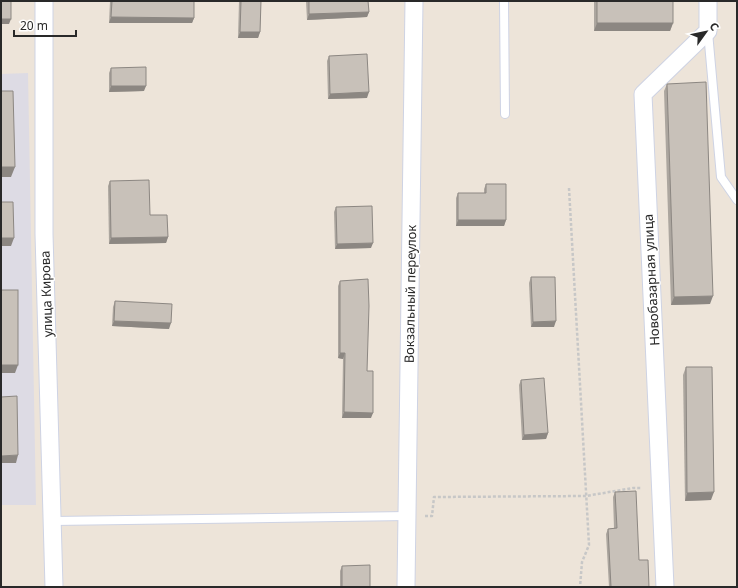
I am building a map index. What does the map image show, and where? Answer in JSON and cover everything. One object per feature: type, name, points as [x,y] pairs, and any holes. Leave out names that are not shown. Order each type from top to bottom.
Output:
[{"type":"street","name":"улица Кирова","points":[[44,1],[44,234],[54,587]]},
{"type":"street","name":"Вокзальный переулок","points":[[406,587],[414,1]]},
{"type":"street","points":[[708,1],[708,31]]},
{"type":"street","name":"Новобазарная улица","points":[[665,587],[643,94],[708,31]]},
{"type":"lane","points":[[504,1],[505,114]]},
{"type":"lane","points":[[708,31],[721,177],[737,200]]},
{"type":"lane","points":[[53,521],[407,516]]},
{"type":"path","points":[[569,188],[589,545],[582,562],[580,587]]},
{"type":"path","points":[[407,516],[432,516],[434,497],[586,496],[633,488],[661,489]]},
{"type":"shaded area","points":[[28,73],[36,505],[1,505],[1,74]]},
{"type":"building","points":[[1,1],[11,1],[11,19],[1,19]]},
{"type":"building","points":[[112,1],[194,1],[194,18],[111,17]]},
{"type":"building","points":[[241,1],[261,1],[260,32],[240,32]]},
{"type":"building","points":[[309,1],[368,1],[369,12],[309,14]]},
{"type":"building","points":[[597,1],[673,1],[673,23],[597,23]]},
{"type":"building","points":[[367,54],[369,92],[330,94],[329,56]]},
{"type":"building","points":[[146,67],[146,86],[111,86],[111,68]]},
{"type":"building","points":[[706,82],[713,296],[674,297],[667,84]]},
{"type":"building","points":[[1,91],[13,91],[15,167],[1,167]]},
{"type":"building","points":[[149,180],[150,215],[167,215],[168,237],[111,238],[110,181]]},
{"type":"building","points":[[486,184],[506,184],[506,220],[458,220],[458,193],[486,193]]},
{"type":"building","points":[[1,202],[13,202],[14,238],[1,238]]},
{"type":"building","points":[[372,206],[373,243],[337,244],[336,207]]},
{"type":"building","points":[[531,277],[555,277],[556,321],[533,322]]},
{"type":"building","points":[[368,279],[369,306],[367,371],[373,371],[373,413],[344,412],[345,353],[340,353],[340,281]]},
{"type":"building","points":[[1,290],[18,290],[18,365],[1,365]]},
{"type":"building","points":[[115,301],[172,304],[171,323],[114,321]]},
{"type":"building","points":[[686,367],[712,367],[714,492],[687,493]]},
{"type":"building","points":[[544,378],[548,433],[524,435],[521,380]]},
{"type":"building","points":[[17,396],[18,455],[1,456],[1,397]]},
{"type":"building","points":[[636,491],[639,560],[648,560],[649,587],[611,587],[608,529],[617,528],[615,492]]},
{"type":"building","points":[[370,565],[370,587],[342,587],[342,566]]}]
